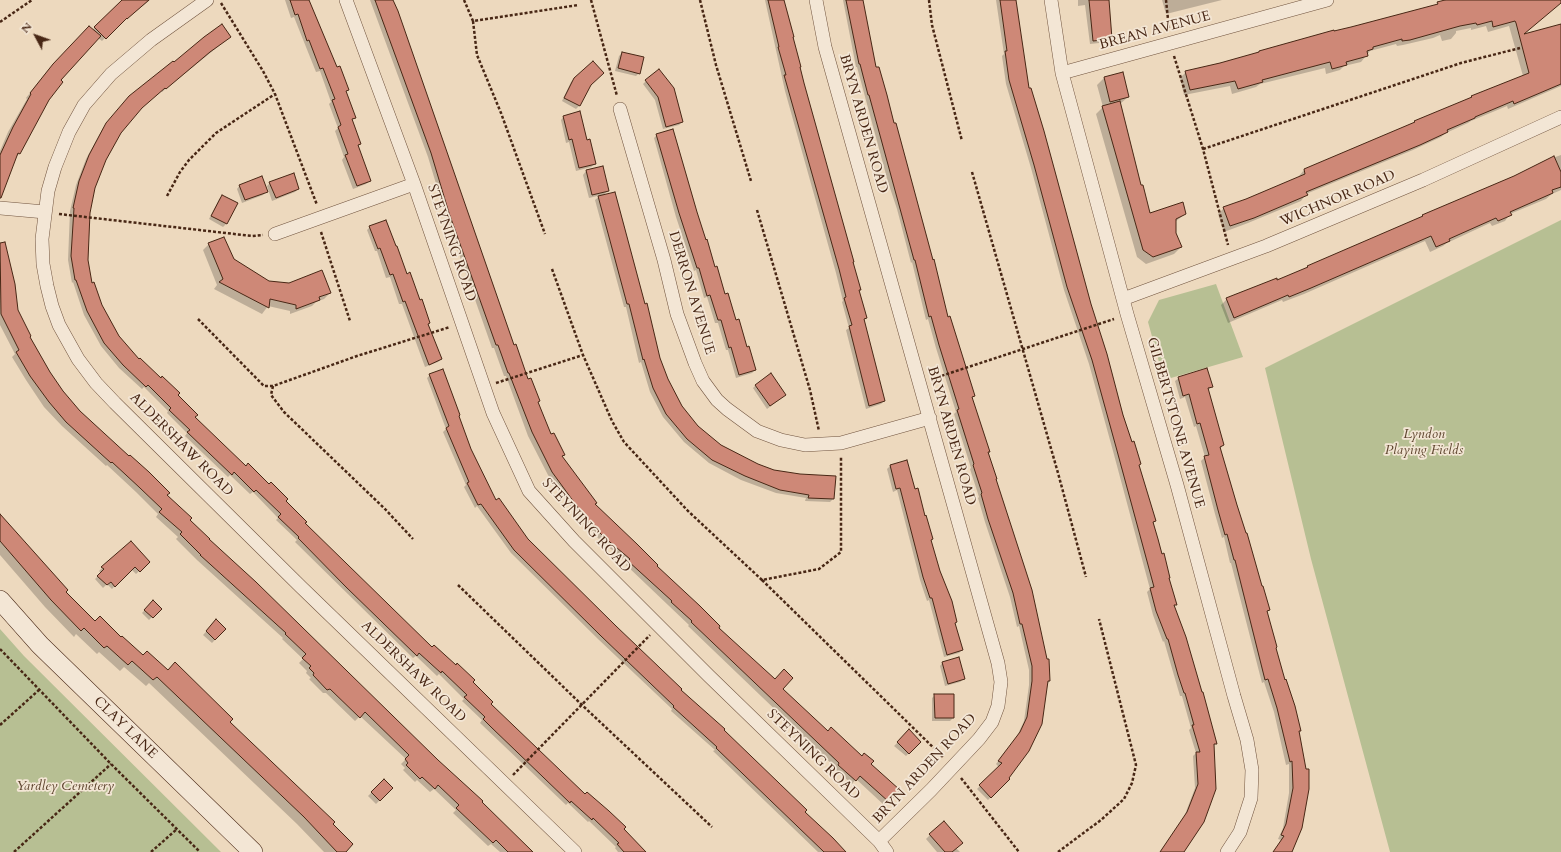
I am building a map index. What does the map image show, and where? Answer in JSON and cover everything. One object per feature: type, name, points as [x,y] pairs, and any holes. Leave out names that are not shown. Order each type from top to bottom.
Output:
[{"type":"street","name":"ALDERSHAW ROAD","points":[[207,0],[151,40],[111,74],[84,105],[70,132],[55,167],[48,191],[42,239],[44,264],[52,306],[68,342],[78,359],[96,383],[295,581],[575,852]]},
{"type":"street","name":"STEYNING ROAD","points":[[346,0],[414,184],[493,413],[529,491],[574,541],[879,841],[887,852]]},
{"type":"street","name":"BRYN ARDEN ROAD","points":[[816,0],[825,47],[998,663],[1001,682],[998,706],[992,722],[979,740],[879,841]]},
{"type":"street","name":"GILBERTSTONE AVENUE","points":[[1051,0],[1062,73],[1127,314],[1177,485],[1247,740],[1252,770],[1251,798],[1240,832],[1227,852]]},
{"type":"street","name":"BREAN AVENUE","points":[[1062,73],[1327,0]]},
{"type":"street","name":"DERRON AVENUE","points":[[620,109],[664,260],[677,314],[694,363],[703,382],[727,409],[757,431],[781,440],[805,445],[841,443],[930,418]]},
{"type":"street","name":"WICHNOR ROAD","points":[[1123,299],[1266,246],[1423,180],[1561,117]]},
{"type":"street","points":[[275,234],[414,184]]},
{"type":"street","points":[[0,208],[45,212]]},
{"type":"street","name":"CLAY LANE","points":[[0,600],[40,645],[253,852]]},
{"type":"path","points":[[0,22],[32,0]]},
{"type":"path","points":[[219,0],[263,71],[275,94],[319,218],[350,321]]},
{"type":"path","points":[[464,0],[473,21],[477,55],[501,113],[545,234]]},
{"type":"path","points":[[591,0],[616,88],[620,109]]},
{"type":"path","points":[[700,0],[716,64],[751,181]]},
{"type":"path","points":[[929,0],[932,25],[962,141]]},
{"type":"path","points":[[1166,0],[1170,43],[1203,149],[1232,259]]},
{"type":"path","points":[[473,21],[578,5]]},
{"type":"path","points":[[1203,149],[1461,64],[1520,48]]},
{"type":"path","points":[[167,196],[180,172],[189,160],[216,133],[275,94]]},
{"type":"path","points":[[972,172],[1086,577]]},
{"type":"path","points":[[757,210],[810,390],[822,444]]},
{"type":"path","points":[[45,212],[252,236],[275,234]]},
{"type":"path","points":[[552,268],[583,355],[612,421],[624,442],[688,511],[762,580],[953,767],[1019,852]]},
{"type":"path","points":[[920,383],[1127,314]]},
{"type":"path","points":[[198,320],[264,386],[273,386],[358,356],[462,323]]},
{"type":"path","points":[[484,387],[583,355]]},
{"type":"path","points":[[273,386],[271,395],[284,412],[385,509],[413,539]]},
{"type":"path","points":[[762,580],[818,568],[841,552],[841,443]]},
{"type":"path","points":[[458,585],[582,705],[712,826]]},
{"type":"path","points":[[1058,852],[1101,820],[1124,799],[1132,783],[1136,765],[1099,619]]},
{"type":"path","points":[[504,784],[659,626]]},
{"type":"path","points":[[0,649],[111,764],[200,852]]},
{"type":"path","points":[[0,725],[39,690]]},
{"type":"path","points":[[14,852],[111,764]]},
{"type":"path","points":[[151,852],[177,829]]},
{"type":"green space","name":"Lyndon Playing Fields","points":[[1561,220],[1561,852],[1390,852],[1311,559],[1265,368]]},
{"type":"green space","points":[[1216,284],[1243,357],[1164,380],[1148,322],[1159,300]]},
{"type":"green space","name":"Yardley Cemetery","points":[[0,629],[24,656],[221,852],[0,852]]},
{"type":"building","points":[[122,0],[149,0],[127,18],[106,39],[94,27]]},
{"type":"building","points":[[290,0],[309,0],[337,67],[340,66],[349,90],[346,91],[356,118],[352,119],[361,144],[358,145],[371,181],[357,186],[345,155],[348,154],[338,127],[341,125],[332,100],[335,99],[323,68],[320,69],[309,40],[307,41],[298,14],[295,15]]},
{"type":"building","points":[[375,0],[393,0],[398,11],[514,345],[516,344],[528,379],[531,378],[540,401],[538,402],[551,434],[554,433],[565,455],[562,456],[597,503],[595,504],[720,626],[719,628],[775,679],[784,669],[793,678],[783,689],[828,731],[831,727],[862,756],[864,753],[874,761],[871,764],[900,790],[889,802],[860,776],[856,781],[838,765],[839,763],[691,622],[692,621],[671,602],[672,601],[628,561],[630,559],[587,520],[552,472],[532,432],[498,345],[496,345],[449,213],[431,153]]},
{"type":"building","points":[[768,0],[784,0],[804,83],[861,290],[859,290],[867,318],[864,319],[885,401],[869,406],[849,326],[852,325],[844,298],[846,297],[784,75],[786,75],[778,47]]},
{"type":"building","points":[[846,0],[863,0],[876,67],[879,67],[894,123],[896,123],[933,260],[934,259],[948,317],[950,316],[975,396],[972,397],[990,452],[988,452],[996,479],[1032,590],[1047,659],[1049,659],[1050,681],[1048,681],[1042,724],[1029,751],[1009,778],[1010,779],[991,798],[979,785],[1002,763],[998,761],[1020,732],[1027,717],[1032,681],[1032,666],[1013,593],[988,519],[973,465],[974,464],[957,410],[959,409],[931,316],[929,317],[915,260],[859,64]]},
{"type":"building","points":[[1000,0],[1016,0],[1029,88],[1031,88],[1044,131],[1123,415],[1132,442],[1134,441],[1141,464],[1139,465],[1156,521],[1153,522],[1162,554],[1164,553],[1169,578],[1177,605],[1174,605],[1186,637],[1217,744],[1214,744],[1216,789],[1204,822],[1184,852],[1160,852],[1187,812],[1198,784],[1196,752],[1200,752],[1185,693],[1178,675],[1168,639],[1156,611],[1150,588],[1154,587],[1092,360],[1067,287],[1009,80],[1005,51],[1007,51]]},
{"type":"building","points":[[1089,0],[1109,0],[1112,39],[1093,41]]},
{"type":"building","points":[[1445,0],[1561,0],[1561,3],[1524,34],[1561,24],[1561,84],[1514,104],[1513,101],[1475,117],[1420,145],[1306,192],[1308,195],[1254,218],[1230,226],[1223,207],[1305,174],[1304,169],[1472,97],[1471,96],[1529,73],[1516,23],[1515,21],[1493,27],[1492,21],[1477,25],[1476,23],[1410,40],[1402,41],[1402,39],[1373,47],[1373,49],[1367,51],[1368,56],[1346,62],[1347,65],[1332,69],[1330,62],[1262,80],[1263,82],[1238,89],[1235,81],[1190,90],[1185,71],[1220,63],[1334,30],[1351,27],[1438,4],[1437,2]]},
{"type":"building","points":[[222,24],[231,37],[210,52],[142,108],[121,133],[106,160],[95,188],[90,213],[88,260],[92,283],[94,282],[102,305],[119,336],[139,359],[140,358],[161,378],[162,376],[180,393],[178,395],[198,415],[195,417],[246,466],[248,463],[269,484],[271,482],[288,499],[286,501],[307,522],[305,523],[432,647],[434,645],[456,665],[457,663],[475,680],[473,682],[493,702],[491,704],[585,794],[587,792],[626,827],[624,829],[646,852],[624,852],[617,844],[619,843],[593,818],[592,820],[571,801],[570,803],[491,727],[483,719],[485,717],[464,697],[467,695],[442,671],[441,673],[419,653],[417,656],[298,538],[299,537],[278,517],[281,514],[256,490],[254,492],[234,472],[232,475],[187,432],[190,430],[169,410],[171,408],[148,385],[146,387],[123,365],[104,343],[87,311],[75,280],[71,256],[73,208],[79,181],[89,155],[106,123],[129,96]]},
{"type":"building","points":[[89,26],[101,36],[61,80],[63,82],[49,100],[20,154],[18,153],[0,198],[0,155],[31,94],[30,93],[53,64]]},
{"type":"building","points":[[622,52],[644,57],[640,74],[618,68]]},
{"type":"building","points":[[593,61],[604,73],[591,85],[580,106],[564,98],[574,78]]},
{"type":"building","points":[[659,69],[674,88],[683,122],[666,127],[658,97],[645,80]]},
{"type":"building","points":[[1123,72],[1129,97],[1110,102],[1104,77]]},
{"type":"building","points":[[1120,101],[1141,185],[1143,185],[1150,213],[1183,202],[1186,214],[1176,219],[1176,233],[1182,247],[1153,257],[1143,250],[1102,106]]},
{"type":"building","points":[[580,111],[587,140],[590,139],[596,164],[579,168],[572,139],[569,140],[563,116]]},
{"type":"building","points":[[673,129],[697,212],[715,267],[717,266],[725,294],[728,293],[736,320],[739,319],[747,347],[749,346],[756,370],[739,375],[721,320],[718,320],[710,295],[707,296],[699,268],[697,268],[656,134]]},
{"type":"building","points":[[1554,156],[1561,172],[1561,187],[1552,190],[1553,193],[1510,212],[1512,215],[1498,221],[1496,218],[1449,239],[1450,241],[1436,247],[1431,236],[1311,288],[1289,297],[1288,295],[1234,318],[1226,298],[1308,267],[1307,266],[1423,216],[1422,215],[1514,176]]},
{"type":"building","points":[[603,166],[609,191],[592,195],[586,170]]},
{"type":"building","points":[[294,173],[299,189],[276,198],[269,182]]},
{"type":"building","points":[[262,176],[268,192],[245,200],[239,185]]},
{"type":"building","points":[[615,192],[645,304],[647,303],[660,358],[668,379],[682,406],[698,426],[721,445],[758,464],[774,470],[800,474],[836,476],[834,499],[808,498],[809,495],[780,490],[745,476],[712,460],[687,439],[666,414],[653,388],[644,359],[643,360],[629,304],[627,304],[598,196]]},
{"type":"building","points":[[222,195],[238,203],[227,224],[211,216]]},
{"type":"building","points":[[386,220],[407,274],[410,272],[420,300],[422,299],[430,323],[428,324],[442,359],[429,365],[405,301],[403,302],[393,274],[390,275],[380,248],[378,249],[369,226]]},
{"type":"building","points":[[224,237],[234,259],[269,281],[289,283],[322,270],[331,293],[319,297],[320,300],[296,309],[296,305],[270,299],[269,308],[219,282],[223,279],[208,243]]},
{"type":"building","points":[[5,242],[15,284],[18,310],[31,336],[30,337],[50,372],[63,391],[80,411],[129,456],[130,455],[149,472],[170,493],[167,495],[192,518],[190,520],[209,539],[256,582],[438,760],[483,801],[482,802],[533,852],[508,852],[496,840],[493,843],[456,808],[459,805],[438,785],[435,789],[422,777],[420,779],[406,765],[408,763],[405,759],[409,755],[365,712],[360,718],[330,689],[327,690],[313,675],[314,673],[309,668],[311,666],[302,658],[306,654],[285,634],[286,633],[200,555],[180,534],[182,532],[159,512],[162,509],[112,462],[111,463],[66,422],[30,376],[16,352],[19,350],[1,314],[0,243]]},
{"type":"building","points":[[1207,368],[1213,387],[1208,388],[1224,445],[1220,447],[1270,610],[1267,611],[1277,647],[1276,648],[1285,680],[1286,679],[1295,706],[1301,731],[1299,731],[1306,769],[1309,769],[1309,789],[1302,828],[1292,852],[1273,852],[1284,836],[1281,835],[1286,824],[1293,788],[1292,761],[1290,762],[1277,708],[1268,679],[1265,680],[1235,560],[1227,534],[1225,535],[1218,510],[1204,456],[1209,455],[1200,423],[1197,424],[1189,394],[1183,396],[1178,377]]},
{"type":"building","points":[[443,369],[471,449],[496,500],[499,498],[528,539],[682,689],[681,690],[725,729],[724,730],[807,810],[805,812],[846,852],[824,852],[716,748],[717,747],[673,707],[674,706],[514,550],[481,504],[478,505],[467,483],[469,482],[446,428],[449,426],[429,374]]},
{"type":"building","points":[[771,373],[786,395],[770,406],[755,385]]},
{"type":"building","points":[[907,460],[915,489],[918,488],[933,539],[931,540],[940,571],[952,601],[957,622],[955,623],[963,650],[947,655],[932,598],[930,598],[923,577],[900,488],[896,489],[890,465]]},
{"type":"building","points":[[0,514],[68,590],[66,592],[95,621],[100,616],[121,637],[122,636],[143,655],[147,651],[168,670],[175,662],[233,719],[230,722],[335,822],[333,824],[353,844],[346,852],[337,852],[304,817],[157,677],[153,680],[132,661],[128,665],[107,646],[104,648],[84,628],[81,631],[51,600],[0,541]]},
{"type":"building","points":[[131,541],[150,562],[140,572],[135,567],[115,587],[111,582],[107,585],[97,576],[104,569],[101,567]]},
{"type":"building","points":[[153,600],[162,609],[153,618],[144,610]]},
{"type":"building","points":[[216,619],[226,629],[215,640],[206,631]]},
{"type":"building","points":[[959,657],[965,679],[948,684],[942,662]]},
{"type":"building","points":[[934,694],[954,694],[954,718],[935,718]]},
{"type":"building","points":[[909,729],[921,742],[909,754],[897,742]]},
{"type":"building","points":[[384,779],[393,788],[380,801],[371,792]]},
{"type":"building","points":[[944,821],[963,843],[952,852],[945,852],[929,834]]}]
